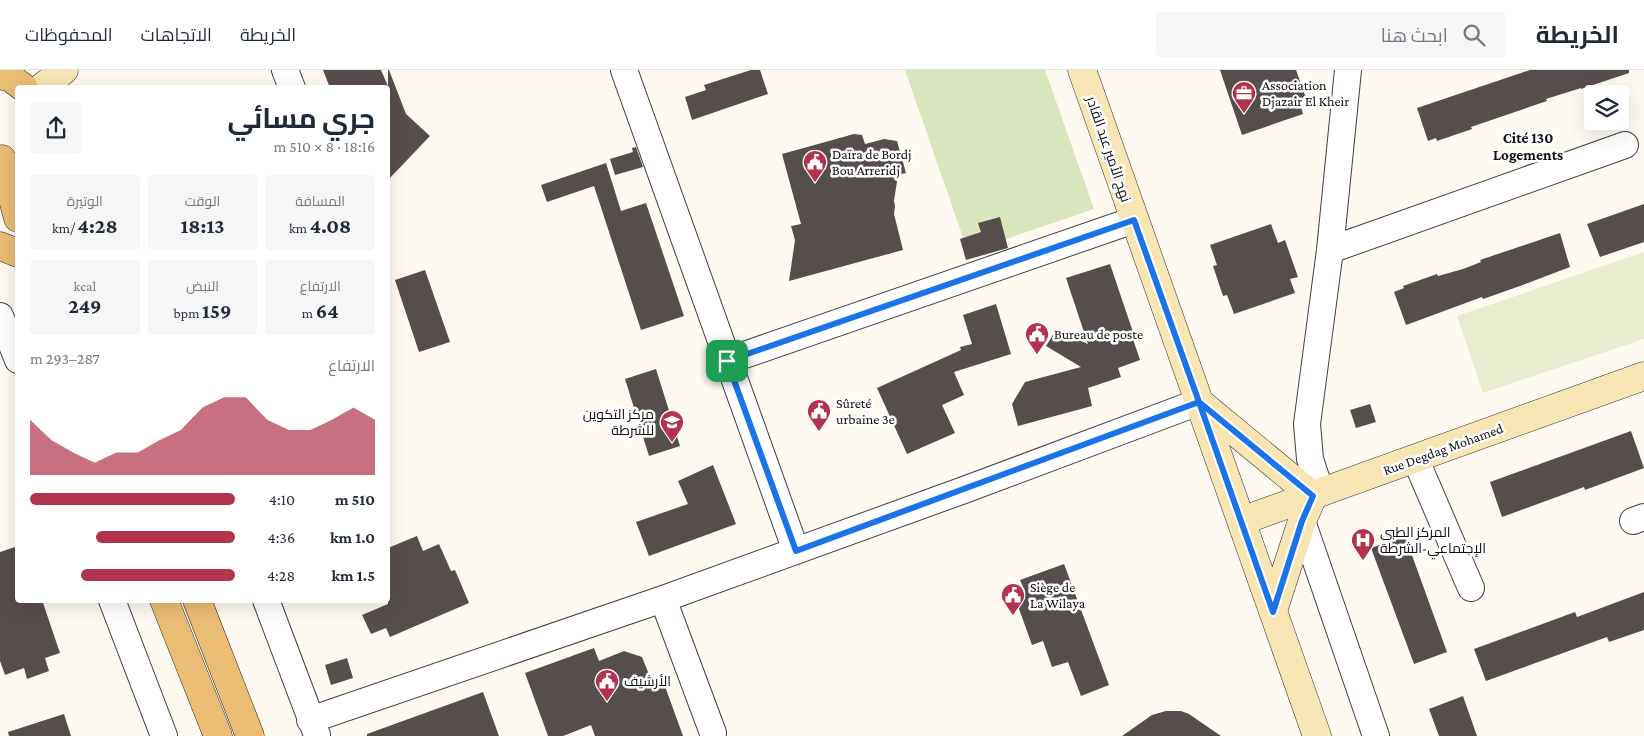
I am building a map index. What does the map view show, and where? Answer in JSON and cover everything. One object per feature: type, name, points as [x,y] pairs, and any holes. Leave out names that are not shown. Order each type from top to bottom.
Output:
[{"type":"main road","name":"نهج الأمير عبد القادر","points":[[1082,70],[1317,736]]},
{"type":"main road","points":[[6,157],[15,203]]},
{"type":"main road","points":[[0,246],[15,252]]},
{"type":"main road","name":"Rue Degdag Mohamed","points":[[1241,520],[1644,376]]},
{"type":"main road","points":[[1199,402],[1317,494],[1302,521],[1273,612]]},
{"type":"main road","points":[[165,603],[218,736]]},
{"type":"main road","points":[[199,603],[250,736]]},
{"type":"street","points":[[285,70],[291,85]]},
{"type":"street","points":[[624,70],[796,551]]},
{"type":"street","points":[[1317,494],[1310,459],[1307,424],[1330,250],[1348,70]]},
{"type":"street","points":[[1330,250],[1626,145]]},
{"type":"street","points":[[727,361],[1134,220]]},
{"type":"street","points":[[0,316],[15,353]]},
{"type":"street","points":[[267,603],[313,728],[1199,402]]},
{"type":"street","points":[[1415,458],[1471,588]]},
{"type":"street","points":[[1302,521],[1376,736]]},
{"type":"street","points":[[663,599],[713,733]]},
{"type":"street","points":[[113,603],[164,736]]},
{"type":"green space","points":[[905,70],[1045,70],[1094,209],[968,252]]},
{"type":"green space","points":[[1644,252],[1644,339],[1483,393],[1457,316]]},
{"type":"building","points":[[323,70],[381,70],[388,85],[329,85]]},
{"type":"building","points":[[388,70],[406,114],[430,136],[390,178],[390,85],[388,85]]},
{"type":"building","points":[[751,70],[760,70],[768,94],[692,120],[685,97],[706,90],[704,85]]},
{"type":"building","points":[[1220,70],[1296,70],[1306,98],[1299,100],[1303,114],[1242,135]]},
{"type":"building","points":[[1530,70],[1629,70],[1629,73],[1593,85],[1584,85],[1584,88],[1546,99],[1547,101],[1471,127],[1472,129],[1437,141],[1436,138],[1428,141],[1417,108]]},
{"type":"building","points":[[854,134],[862,135],[865,144],[884,139],[897,141],[906,173],[898,175],[894,201],[894,214],[903,250],[789,281],[795,240],[791,226],[801,224],[782,154]]},
{"type":"building","points":[[636,147],[643,167],[615,175],[610,159],[633,152],[632,148]]},
{"type":"building","points":[[606,163],[621,211],[646,203],[684,316],[641,330],[594,186],[547,202],[541,185]]},
{"type":"building","points":[[1644,204],[1644,242],[1600,257],[1587,224]]},
{"type":"building","points":[[1000,217],[1008,248],[966,260],[960,239],[981,232],[978,223]]},
{"type":"building","points":[[1271,224],[1278,243],[1285,240],[1298,277],[1290,279],[1295,293],[1234,314],[1227,295],[1223,296],[1213,266],[1217,265],[1210,245]]},
{"type":"building","points":[[1560,233],[1570,267],[1406,325],[1394,292],[1404,288],[1403,286],[1437,274],[1438,276],[1463,269],[1481,262],[1480,260]]},
{"type":"building","points":[[1110,264],[1135,338],[1133,339],[1140,360],[1118,368],[1121,377],[1088,388],[1092,406],[1018,426],[1012,404],[1025,382],[1081,367],[1046,346],[1056,330],[1088,344],[1066,278]]},
{"type":"building","points":[[425,270],[450,342],[419,352],[395,280]]},
{"type":"building","points":[[996,304],[1011,354],[954,372],[964,395],[942,405],[955,433],[907,454],[877,388],[961,350],[960,347],[972,344],[963,315]]},
{"type":"building","points":[[656,369],[680,446],[649,456],[625,379]]},
{"type":"building","points":[[1370,404],[1376,422],[1356,428],[1350,410]]},
{"type":"building","points":[[1631,431],[1644,468],[1585,490],[1584,487],[1502,517],[1490,482]]},
{"type":"building","points":[[713,465],[736,524],[649,556],[636,522],[688,504],[678,481]]},
{"type":"building","points":[[417,536],[423,551],[439,544],[451,571],[455,570],[469,603],[390,637],[386,628],[371,634],[362,615],[390,603],[390,547]]},
{"type":"building","points":[[1405,536],[1447,652],[1414,664],[1371,548]]},
{"type":"building","points":[[15,547],[15,603],[43,603],[60,653],[45,658],[49,671],[27,679],[24,668],[5,675],[0,661],[0,552]]},
{"type":"building","points":[[1064,564],[1109,685],[1081,696],[1068,662],[1052,667],[1043,641],[1032,645],[1014,595],[1025,591],[1020,580]]},
{"type":"building","points":[[1644,592],[1644,630],[1609,642],[1607,637],[1486,681],[1474,649],[1575,612],[1577,617]]},
{"type":"building","points":[[594,648],[599,661],[624,651],[642,657],[652,682],[662,678],[683,736],[595,736],[591,725],[563,736],[548,736],[525,673]]},
{"type":"building","points":[[347,658],[353,678],[331,685],[325,665]]},
{"type":"building","points":[[483,692],[499,736],[367,736],[367,734]]},
{"type":"building","points":[[1463,696],[1477,736],[1439,736],[1429,709]]},
{"type":"building","points":[[1166,711],[1181,711],[1189,714],[1221,736],[1122,736],[1152,715]]},
{"type":"building","points":[[64,714],[71,736],[9,736],[8,732]]},
{"type":"place","name":"Association Djazair El Kheir","points":[[1244,114]]},
{"type":"place","name":"Daïra de Bordj Bou Arreridj","points":[[815,183]]},
{"type":"place","name":"Bureau de poste","points":[[1037,355]]},
{"type":"place","name":"Sûreté urbaine 3e","points":[[819,432]]},
{"type":"place","name":"مركز التكوين للشرطة","points":[[672,443]]},
{"type":"place","name":"المركز الطبي الإجتماعي-الشرطة","points":[[1363,561]]},
{"type":"place","name":"Siège de La Wilaya","points":[[1013,616]]},
{"type":"place","name":"الأرشيف","points":[[607,702]]},
{"type":"district","name":"Cité 130 Logements","points":[[1528,146]]},
{"type":"route","points":[[727,361],[796,551],[1199,402],[1273,612],[1302,521],[1313,496],[1199,402],[1134,220],[727,361]]}]
